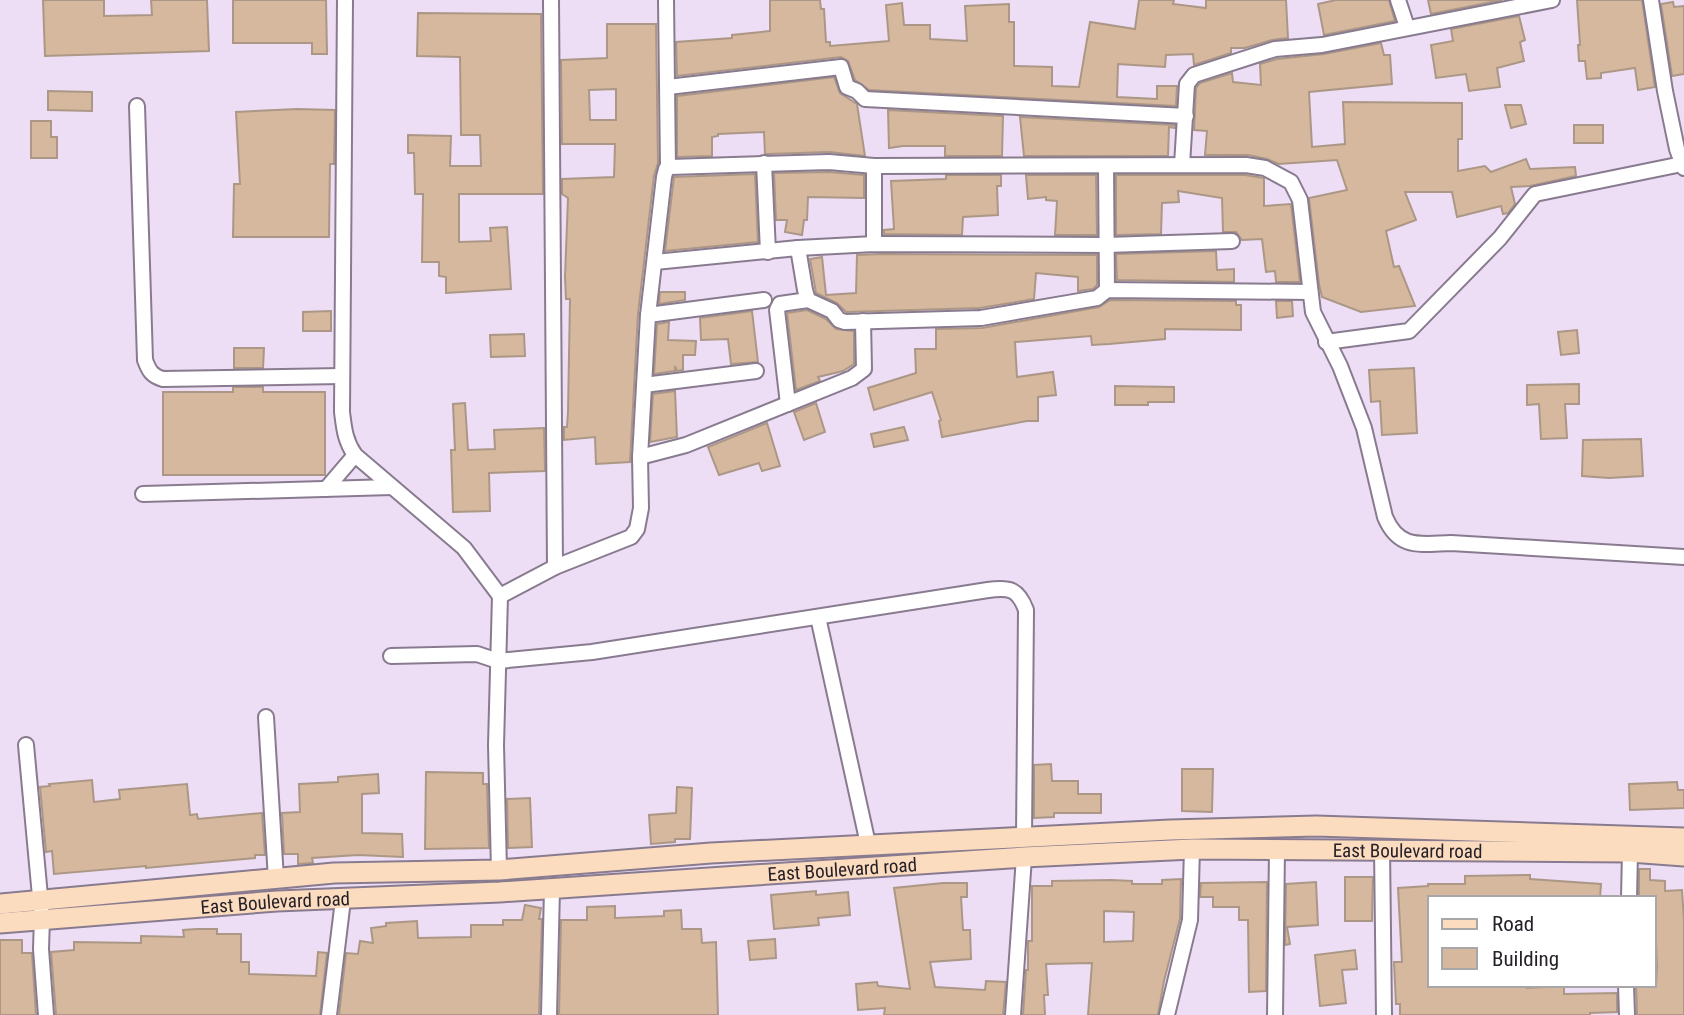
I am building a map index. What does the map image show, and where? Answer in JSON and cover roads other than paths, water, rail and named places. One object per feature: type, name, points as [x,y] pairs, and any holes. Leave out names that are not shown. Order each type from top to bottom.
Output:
[{"type":"main road","points":[[0,904],[41,909],[334,873],[499,870],[711,853],[1024,836],[1316,826],[1684,838]]},
{"type":"main road","name":"East Boulevard road","points":[[0,923],[41,909],[343,900],[1192,849],[1382,848],[1630,852],[1684,856]]},
{"type":"street","points":[[345,0],[342,376],[344,432],[348,446],[355,455],[464,548],[499,596],[496,745],[499,870]]},
{"type":"street","points":[[551,0],[555,567]]},
{"type":"street","points":[[499,596],[555,567],[631,537],[637,529],[641,508],[640,457],[648,315],[664,177],[668,168],[666,0]]},
{"type":"street","points":[[1398,0],[1407,27]]},
{"type":"street","points":[[1182,164],[1186,84],[1194,75],[1275,49],[1322,45],[1407,27],[1480,6],[1552,0]]},
{"type":"street","points":[[1326,342],[1409,331],[1500,238],[1535,194],[1683,166],[1665,91],[1651,0]]},
{"type":"street","points":[[668,87],[841,67],[847,86],[865,99],[1186,116]]},
{"type":"street","points":[[137,106],[145,360],[149,370],[155,377],[163,379],[342,376]]},
{"type":"street","points":[[668,168],[828,162],[874,166],[1182,164],[1265,168],[1291,182],[1300,200],[1313,313],[1340,366],[1364,429],[1385,517],[1399,539],[1422,544],[1451,543],[1684,558]]},
{"type":"street","points":[[764,163],[768,252]]},
{"type":"street","points":[[874,166],[874,244]]},
{"type":"street","points":[[1106,166],[1107,290]]},
{"type":"street","points":[[655,262],[798,248],[874,244],[1106,245],[1232,242]]},
{"type":"street","points":[[798,248],[808,300]]},
{"type":"street","points":[[788,404],[777,310],[780,304],[808,300],[832,311],[839,320],[845,322],[981,318],[1097,298],[1107,290],[1310,292]]},
{"type":"street","points":[[648,315],[764,300]]},
{"type":"street","points":[[640,457],[686,446],[852,378],[864,369],[863,321]]},
{"type":"street","points":[[644,386],[756,371]]},
{"type":"street","points":[[326,489],[355,455]]},
{"type":"street","points":[[143,494],[392,486]]},
{"type":"street","points":[[391,656],[477,654],[498,661],[592,652],[1001,588],[1014,591],[1021,597],[1026,610],[1024,836]]},
{"type":"street","points":[[818,617],[868,844]]},
{"type":"street","points":[[266,717],[276,879]]},
{"type":"street","points":[[26,745],[41,909],[41,959],[46,1015]]},
{"type":"street","points":[[1275,1015],[1277,848]]},
{"type":"street","points":[[1382,848],[1384,1015]]},
{"type":"street","points":[[1167,1015],[1190,920],[1192,849]]},
{"type":"street","points":[[1629,896],[1630,852]]},
{"type":"street","points":[[1013,1015],[1024,857]]},
{"type":"street","points":[[549,1015],[552,889]]},
{"type":"street","points":[[329,1015],[343,900]]},
{"type":"street","points":[[1626,987],[1627,1015]]}]
